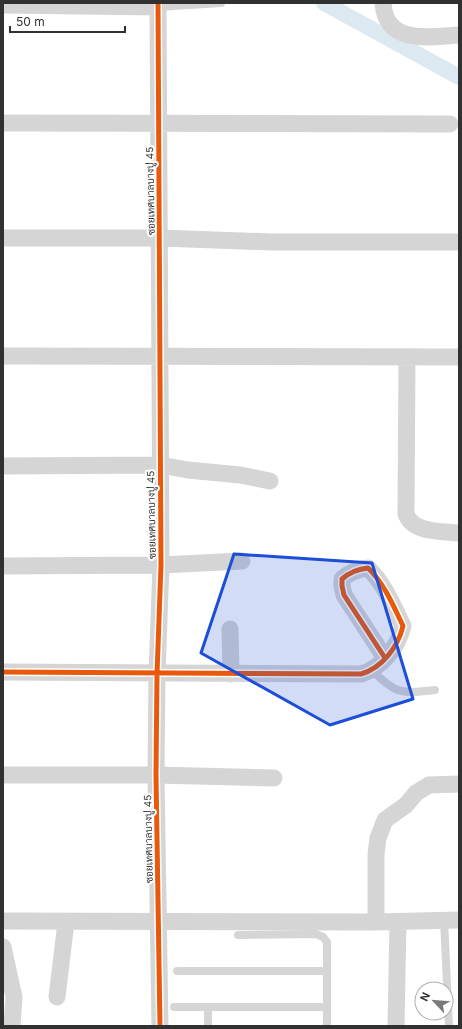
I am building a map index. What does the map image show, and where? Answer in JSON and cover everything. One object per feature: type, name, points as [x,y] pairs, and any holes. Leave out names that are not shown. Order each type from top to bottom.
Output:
[{"type":"street","points":[[382,3],[385,18],[393,29],[402,34],[414,36],[459,35]]},
{"type":"street","points":[[3,5],[158,5]]},
{"type":"street","name":"ซอยเทศบาลบางปู 45","points":[[158,5],[161,565],[157,674],[156,775],[160,1026]]},
{"type":"street","points":[[3,123],[450,124]]},
{"type":"street","points":[[3,238],[160,238],[272,242],[459,242]]},
{"type":"street","points":[[3,356],[459,357]]},
{"type":"street","points":[[407,357],[406,514],[408,521],[420,528],[454,532],[459,547]]},
{"type":"street","points":[[3,466],[160,465],[188,470],[240,475],[270,481]]},
{"type":"street","points":[[3,566],[161,565],[242,561]]},
{"type":"street","points":[[3,672],[362,674],[373,671],[381,665],[396,644],[403,626],[396,610],[375,574],[368,568],[349,573],[342,580],[342,586],[344,595],[385,658]]},
{"type":"street","points":[[230,628],[231,674]]},
{"type":"street","points":[[3,775],[156,775],[274,778]]},
{"type":"street","points":[[376,922],[376,854],[378,838],[385,820],[406,805],[416,793],[429,785],[459,784]]},
{"type":"street","points":[[3,921],[66,922],[159,920],[398,922],[452,920]]},
{"type":"street","points":[[57,997],[66,922]]},
{"type":"street","points":[[396,1026],[398,922]]},
{"type":"street","points":[[3,947],[14,997],[12,1026]]},
{"type":"lane","points":[[158,5],[221,3]]},
{"type":"lane","points":[[373,671],[387,686],[395,690],[405,692],[435,690]]},
{"type":"lane","points":[[449,1026],[452,920]]},
{"type":"lane","points":[[238,935],[316,934],[323,937],[327,942],[327,1026]]},
{"type":"lane","points":[[177,971],[327,971]]},
{"type":"lane","points":[[174,1007],[327,1007]]},
{"type":"lane","points":[[208,1007],[208,1026]]},
{"type":"highlighted area","points":[[234,554],[372,563],[413,699],[330,725],[201,653]]},
{"type":"waterway","points":[[324,3],[459,77]]},
{"type":"cycle path","points":[[158,3],[161,565],[157,674],[156,775],[160,1026]]},
{"type":"cycle path","points":[[3,672],[361,674],[376,667],[388,656],[397,642],[403,626],[384,588],[368,568],[348,574],[342,579],[342,586],[344,595],[385,658]]}]
